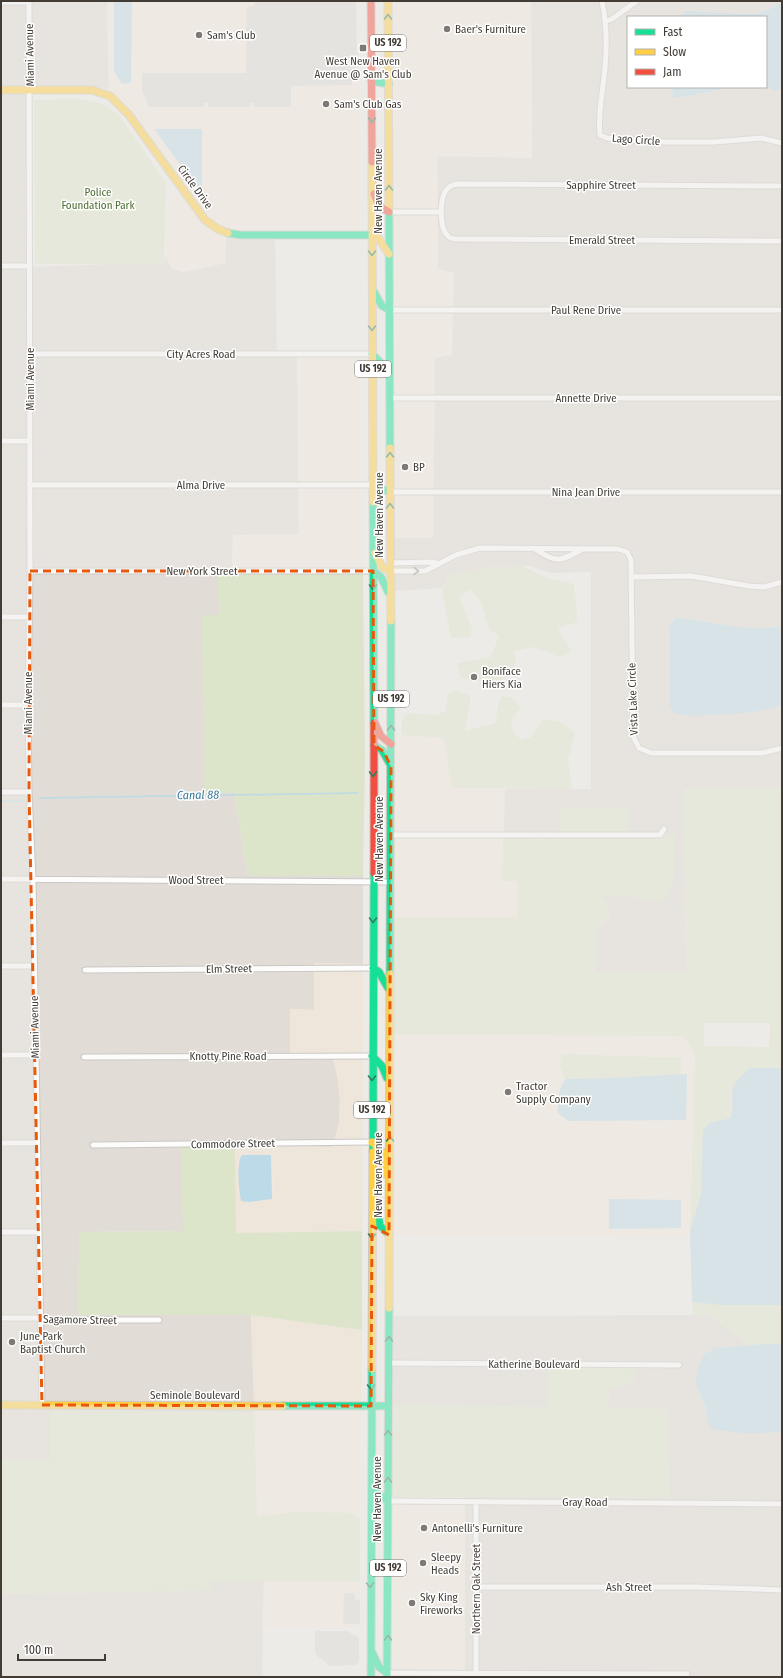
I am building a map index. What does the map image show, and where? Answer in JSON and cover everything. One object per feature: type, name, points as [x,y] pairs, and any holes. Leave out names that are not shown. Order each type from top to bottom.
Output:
[{"type":"main road","name":"New Haven Avenue","points":[[371,1],[374,721],[370,1646],[372,1676]]},
{"type":"main road","name":"New Haven Avenue","points":[[388,1],[391,744],[388,1675]]},
{"type":"main road","points":[[371,81],[389,84]]},
{"type":"main road","name":"Circle Drive","points":[[1,90],[92,90],[110,96],[129,115],[205,220],[217,230],[229,234],[240,235],[372,235]]},
{"type":"main road","points":[[372,186],[378,205],[383,210],[389,212]]},
{"type":"main road","points":[[372,235],[379,239],[389,255]]},
{"type":"main road","points":[[372,289],[382,306],[390,310]]},
{"type":"main road","points":[[372,354],[384,366],[390,378]]},
{"type":"main road","points":[[373,485],[390,492]]},
{"type":"main road","points":[[373,548],[380,566],[385,570],[390,571]]},
{"type":"main road","points":[[373,571],[380,576],[384,582],[390,597]]},
{"type":"main road","points":[[374,721],[381,736],[391,744]]},
{"type":"main road","points":[[374,745],[379,747],[384,752],[391,767]]},
{"type":"main road","points":[[373,968],[380,972],[390,992]]},
{"type":"main road","points":[[372,1056],[379,1061],[384,1068],[390,1085]]},
{"type":"main road","points":[[372,1142],[383,1153],[385,1175],[389,1186]]},
{"type":"main road","points":[[372,1173],[379,1226],[382,1232],[389,1235]]},
{"type":"main road","name":"Seminole Boulevard","points":[[1,1405],[388,1406]]},
{"type":"main road","points":[[371,1478],[378,1493],[388,1501]]},
{"type":"main road","points":[[370,1646],[377,1665],[388,1675]]},
{"type":"street","name":"Lago Circle","points":[[602,1],[606,21],[607,42],[599,111],[600,135],[607,138],[665,142],[714,142],[761,138],[782,143]]},
{"type":"street","points":[[606,21],[612,19],[637,1]]},
{"type":"street","points":[[1,2],[29,2]]},
{"type":"street","name":"Miami Avenue","points":[[29,2],[30,570],[28,792],[33,879],[42,1406]]},
{"type":"street","name":"Sapphire Street","points":[[441,212],[443,196],[447,188],[456,184],[782,186]]},
{"type":"street","points":[[389,212],[441,212]]},
{"type":"street","name":"Emerald Street","points":[[441,212],[443,227],[448,236],[454,239],[782,241]]},
{"type":"street","points":[[1,266],[30,266]]},
{"type":"street","name":"Paul Rene Drive","points":[[390,310],[782,310]]},
{"type":"street","name":"City Acres Road","points":[[30,354],[372,354]]},
{"type":"street","name":"Annette Drive","points":[[390,398],[782,398]]},
{"type":"street","points":[[1,441],[30,441]]},
{"type":"street","name":"Alma Drive","points":[[29,485],[373,485]]},
{"type":"street","name":"Nina Jean Drive","points":[[390,492],[782,492]]},
{"type":"street","name":"Vista Lake Circle","points":[[390,571],[425,571],[456,555],[480,548],[557,548],[582,550],[618,549],[627,552],[631,560],[633,736],[639,748],[651,753],[762,753],[782,748]]},
{"type":"street","points":[[557,548],[557,559]]},
{"type":"street","name":"Vista Lake Circle","points":[[534,549],[549,558],[557,559],[565,559],[582,550]]},
{"type":"street","points":[[390,563],[432,562],[439,564]]},
{"type":"street","name":"New York Street","points":[[30,570],[373,571]]},
{"type":"street","points":[[631,577],[691,576],[757,587],[764,587],[782,582]]},
{"type":"street","points":[[1,617],[29,617]]},
{"type":"street","points":[[1,705],[28,705]]},
{"type":"street","points":[[1,792],[28,792]]},
{"type":"street","points":[[391,835],[660,835],[664,829]]},
{"type":"street","name":"Wood Street","points":[[1,879],[390,882]]},
{"type":"street","points":[[1,966],[34,966]]},
{"type":"street","name":"Elm Street","points":[[85,970],[373,968]]},
{"type":"street","points":[[1,1055],[36,1055]]},
{"type":"street","name":"Knotty Pine Road","points":[[84,1057],[372,1056]]},
{"type":"street","name":"Commodore Street","points":[[93,1145],[372,1142]]},
{"type":"street","points":[[1,1143],[37,1143]]},
{"type":"street","points":[[1,1232],[39,1232]]},
{"type":"street","name":"Sagamore Street","points":[[1,1318],[35,1318],[41,1320],[159,1320]]},
{"type":"street","name":"Katherine Boulevard","points":[[388,1363],[679,1365]]},
{"type":"street","name":"Gray Road","points":[[388,1501],[782,1504]]},
{"type":"street","name":"Northern Oak Street","points":[[476,1502],[476,1676]]},
{"type":"street","name":"Ash Street","points":[[477,1587],[688,1587],[782,1590]]},
{"type":"street","points":[[388,1675],[476,1676],[687,1674]]},
{"type":"highlighted area","points":[[30,571],[373,571],[374,745],[384,752],[391,767],[389,1235],[372,1226],[371,1406],[42,1405],[29,792]]},
{"type":"shaded area","points":[[1,1],[107,1],[109,89],[94,87],[1,87]]},
{"type":"shaded area","points":[[107,1],[114,1],[114,71],[131,82],[132,1],[358,1],[360,232],[240,232],[219,227],[208,218],[132,114],[109,89]]},
{"type":"shaded area","points":[[256,1],[356,1],[357,69],[352,69],[352,85],[291,86],[291,107],[254,107],[254,103],[250,103],[250,107],[209,107],[208,103],[204,103],[203,107],[149,107],[142,90],[142,73],[246,73],[247,7],[254,6]]},
{"type":"shaded area","points":[[394,1],[531,1],[532,158],[462,156],[437,157],[438,269],[454,273],[452,355],[435,358],[433,538],[395,538]]},
{"type":"shaded area","points":[[531,1],[782,1],[782,3],[761,13],[701,16],[627,16],[627,88],[672,88],[673,97],[683,97],[719,90],[722,88],[767,88],[767,86],[773,91],[782,89],[782,626],[741,628],[676,618],[670,625],[670,706],[677,714],[708,715],[752,712],[782,706],[782,789],[684,789],[685,924],[687,972],[594,972],[596,963],[595,930],[608,919],[609,912],[605,901],[600,895],[632,896],[657,902],[628,835],[627,808],[560,809],[561,840],[503,836],[505,789],[591,789],[591,572],[552,573],[529,566],[482,568],[448,576],[443,588],[395,591],[395,538],[433,538],[435,358],[454,274],[438,270],[437,156],[532,158]]},
{"type":"shaded area","points":[[1,93],[27,93],[27,264],[30,267],[113,264],[163,259],[166,257],[172,269],[184,272],[225,263],[226,236],[240,238],[275,238],[277,353],[297,354],[299,535],[233,535],[232,571],[218,572],[220,615],[205,793],[234,793],[248,876],[363,876],[363,964],[315,963],[314,1010],[290,1009],[333,1058],[339,1083],[339,1123],[333,1147],[190,1145],[183,1231],[79,1232],[79,1315],[251,1315],[254,1403],[1,1402]]},
{"type":"shaded area","points":[[181,192],[203,222],[215,232],[226,236],[225,263],[184,272],[172,269],[166,257],[169,199]]},
{"type":"shaded area","points":[[297,354],[361,355],[363,572],[232,571],[233,535],[299,534]]},
{"type":"shaded area","points":[[395,735],[444,738],[452,788],[505,789],[502,881],[517,881],[517,917],[394,918]]},
{"type":"shaded area","points":[[314,963],[363,964],[362,1231],[236,1233],[235,1146],[333,1147],[339,1123],[340,1101],[336,1068],[332,1058],[290,1058],[290,1009],[314,1010]],"holes":[[[272,1160],[273,1193],[266,1200],[260,1201]]]},
{"type":"shaded area","points":[[393,1034],[683,1036],[695,1051],[689,1238],[393,1235]],"holes":[[[681,1058],[680,1075],[687,1074],[568,1121],[558,1113],[560,1087],[565,1079],[560,1064]]]},
{"type":"shaded area","points":[[251,1315],[362,1330],[361,1403],[254,1403]]},
{"type":"shaded area","points":[[709,1315],[750,1345],[717,1348],[699,1393],[706,1408],[707,1420],[748,1434],[782,1432],[782,1677],[465,1677],[465,1496],[669,1498],[667,1409],[608,1408],[609,1391],[635,1380],[547,1407],[392,1405],[392,1316]]},
{"type":"shaded area","points":[[1,1408],[254,1409],[254,1413],[50,1411],[50,1459],[1,1459]]},
{"type":"shaded area","points":[[254,1409],[361,1409],[360,1519],[348,1513],[293,1512],[256,1518]]},
{"type":"shaded area","points":[[392,1497],[465,1497],[465,1677],[393,1677]]},
{"type":"shaded area","points":[[211,1582],[264,1582],[262,1677],[1,1677],[1,1594],[211,1590]]},
{"type":"shaded area","points":[[264,1582],[360,1582],[360,1627],[262,1627]]},
{"type":"shaded area","points":[[344,1593],[355,1593],[355,1600],[360,1600],[360,1624],[343,1624]]},
{"type":"shaded area","points":[[315,1631],[347,1631],[359,1638],[359,1662],[355,1665],[330,1666],[315,1654]]},
{"type":"green space","name":"Police Foundation Park","points":[[82,99],[93,101],[113,110],[122,119],[166,183],[164,264],[35,264],[34,100]]},
{"type":"green space","points":[[522,566],[547,578],[574,584],[578,622],[558,628],[571,651],[560,657],[533,647],[514,651],[516,661],[512,675],[491,683],[461,678],[457,663],[491,657],[499,636],[489,629],[481,602],[470,589],[459,597],[472,628],[470,637],[451,638],[442,591],[448,576],[482,568]]},
{"type":"green space","points":[[218,571],[363,572],[365,759],[363,876],[248,876],[234,793],[204,793],[202,615],[220,615]]},
{"type":"green space","points":[[457,690],[471,696],[465,731],[496,723],[497,710],[501,696],[512,697],[521,708],[511,721],[513,731],[521,740],[531,737],[544,719],[560,722],[575,733],[568,760],[572,789],[452,788],[444,738],[402,735],[401,724],[406,713],[436,715],[446,711],[448,693]]},
{"type":"green space","points":[[684,789],[782,789],[782,1068],[749,1068],[731,1095],[733,1112],[730,1118],[711,1123],[703,1130],[701,1194],[690,1231],[695,1052],[683,1036],[393,1034],[394,918],[517,917],[517,881],[502,881],[503,836],[561,840],[560,809],[627,808],[628,835],[675,833],[674,878],[667,896],[657,902],[632,896],[601,896],[607,907],[608,919],[595,930],[596,963],[594,972],[687,972],[685,924]],"holes":[[[704,1023],[770,1023],[769,1047],[704,1046]]]},
{"type":"green space","points":[[562,1054],[682,1058],[680,1075],[565,1079],[560,1064]]},
{"type":"green space","points":[[181,1145],[235,1146],[236,1233],[362,1231],[362,1330],[251,1315],[78,1315],[79,1232],[183,1231]]},
{"type":"green space","points":[[692,1302],[721,1305],[782,1305],[782,1344],[750,1345],[709,1315],[693,1316]]},
{"type":"green space","points":[[635,1366],[635,1380],[609,1391],[608,1408],[667,1409],[669,1498],[465,1496],[392,1497],[392,1405],[547,1407],[548,1368]]},
{"type":"green space","points":[[50,1411],[254,1413],[257,1517],[293,1512],[349,1513],[360,1519],[360,1582],[211,1582],[211,1590],[1,1594],[1,1459],[50,1459]]},
{"type":"water","points":[[114,1],[132,1],[131,83],[122,84],[114,71]]},
{"type":"water","points":[[782,3],[782,89],[773,91],[767,86],[767,16],[682,16],[685,11],[742,14],[761,13]]},
{"type":"water","points":[[672,88],[722,88],[719,90],[683,97],[673,97]]},
{"type":"water","points":[[154,129],[202,129],[202,194]]},
{"type":"water","points":[[676,618],[729,626],[755,628],[782,626],[782,706],[759,711],[723,715],[689,715],[673,713],[670,706],[670,625]]},
{"type":"water","points":[[750,1068],[782,1068],[782,1305],[721,1305],[692,1302],[690,1231],[701,1194],[703,1130],[710,1123],[730,1118],[733,1088],[737,1080]]},
{"type":"water","points":[[687,1074],[686,1120],[568,1121],[558,1113],[558,1099],[565,1079]]},
{"type":"water","points":[[242,1155],[271,1155],[272,1199],[249,1202],[241,1201],[239,1164]]},
{"type":"water","points":[[609,1199],[681,1200],[681,1228],[609,1229]]},
{"type":"water","points":[[782,1344],[782,1432],[748,1434],[712,1429],[707,1420],[706,1408],[695,1383],[704,1354],[717,1348]]},
{"type":"waterway","name":"Canal 88","points":[[39,798],[358,793]]},
{"type":"waterway","name":"Canal 88","points":[[1,801],[26,801]]},
{"type":"traffic: fast","points":[[371,81],[389,84]]},
{"type":"traffic: fast","points":[[389,211],[390,448]]},
{"type":"traffic: fast","points":[[228,233],[240,235],[372,235]]},
{"type":"traffic: fast","points":[[374,292],[382,306],[390,310]]},
{"type":"traffic: fast","points":[[372,354],[384,366],[389,376]]},
{"type":"traffic: fast","points":[[373,485],[390,492]]},
{"type":"traffic: fast","points":[[373,502],[374,723]]},
{"type":"traffic: fast","points":[[373,571],[381,577],[388,592]]},
{"type":"traffic: fast","points":[[390,974],[391,621]]},
{"type":"traffic: fast","points":[[374,745],[382,750],[390,764]]},
{"type":"traffic: fast","points":[[373,1152],[374,873]]},
{"type":"traffic: fast","points":[[373,968],[379,972],[388,988]]},
{"type":"traffic: fast","points":[[372,1056],[382,1066],[387,1078]]},
{"type":"traffic: fast","points":[[377,1207],[380,1226],[389,1235]]},
{"type":"traffic: fast","points":[[387,1677],[389,1308]]},
{"type":"traffic: fast","points":[[371,1677],[372,1369]]},
{"type":"traffic: fast","points":[[283,1406],[388,1406]]},
{"type":"traffic: fast","points":[[372,1480],[380,1495],[388,1501]]},
{"type":"traffic: fast","points":[[372,1652],[379,1667],[387,1673]]},
{"type":"traffic: slow","points":[[388,1],[389,211]]},
{"type":"traffic: slow","points":[[1,90],[92,90],[110,96],[129,115],[205,220],[218,229],[228,233]]},
{"type":"traffic: slow","points":[[372,162],[373,502]]},
{"type":"traffic: slow","points":[[372,235],[379,239],[389,254]]},
{"type":"traffic: slow","points":[[390,448],[391,621]]},
{"type":"traffic: slow","points":[[375,553],[382,567],[390,571]]},
{"type":"traffic: slow","points":[[389,1308],[390,974]]},
{"type":"traffic: slow","points":[[372,1142],[383,1153],[385,1174]]},
{"type":"traffic: slow","points":[[372,1369],[373,1152]]},
{"type":"traffic: slow","points":[[1,1405],[283,1406]]},
{"type":"traffic: jam","points":[[371,1],[372,162]]},
{"type":"traffic: jam","points":[[374,194],[379,206],[389,212]]},
{"type":"traffic: jam","points":[[374,723],[374,873]]},
{"type":"traffic: jam","points":[[375,723],[381,736],[391,744]]},
{"type":"place","name":"Baer's Furniture","points":[[447,29]]},
{"type":"place","name":"Sam's Club","points":[[199,35]]},
{"type":"place","name":"West New Haven Avenue @ Sam's Club","points":[[363,48]]},
{"type":"place","name":"Sam's Club Gas","points":[[326,104]]},
{"type":"place","name":"BP","points":[[405,467]]},
{"type":"place","name":"Boniface Hiers Kia","points":[[474,677]]},
{"type":"place","name":"Tractor Supply Company","points":[[508,1092]]},
{"type":"place","name":"June Park Baptist Church","points":[[12,1342]]},
{"type":"place","name":"Antonelli's Furniture","points":[[424,1528]]},
{"type":"place","name":"Sleepy Heads","points":[[423,1563]]},
{"type":"place","name":"Sky King Fireworks","points":[[412,1603]]}]
